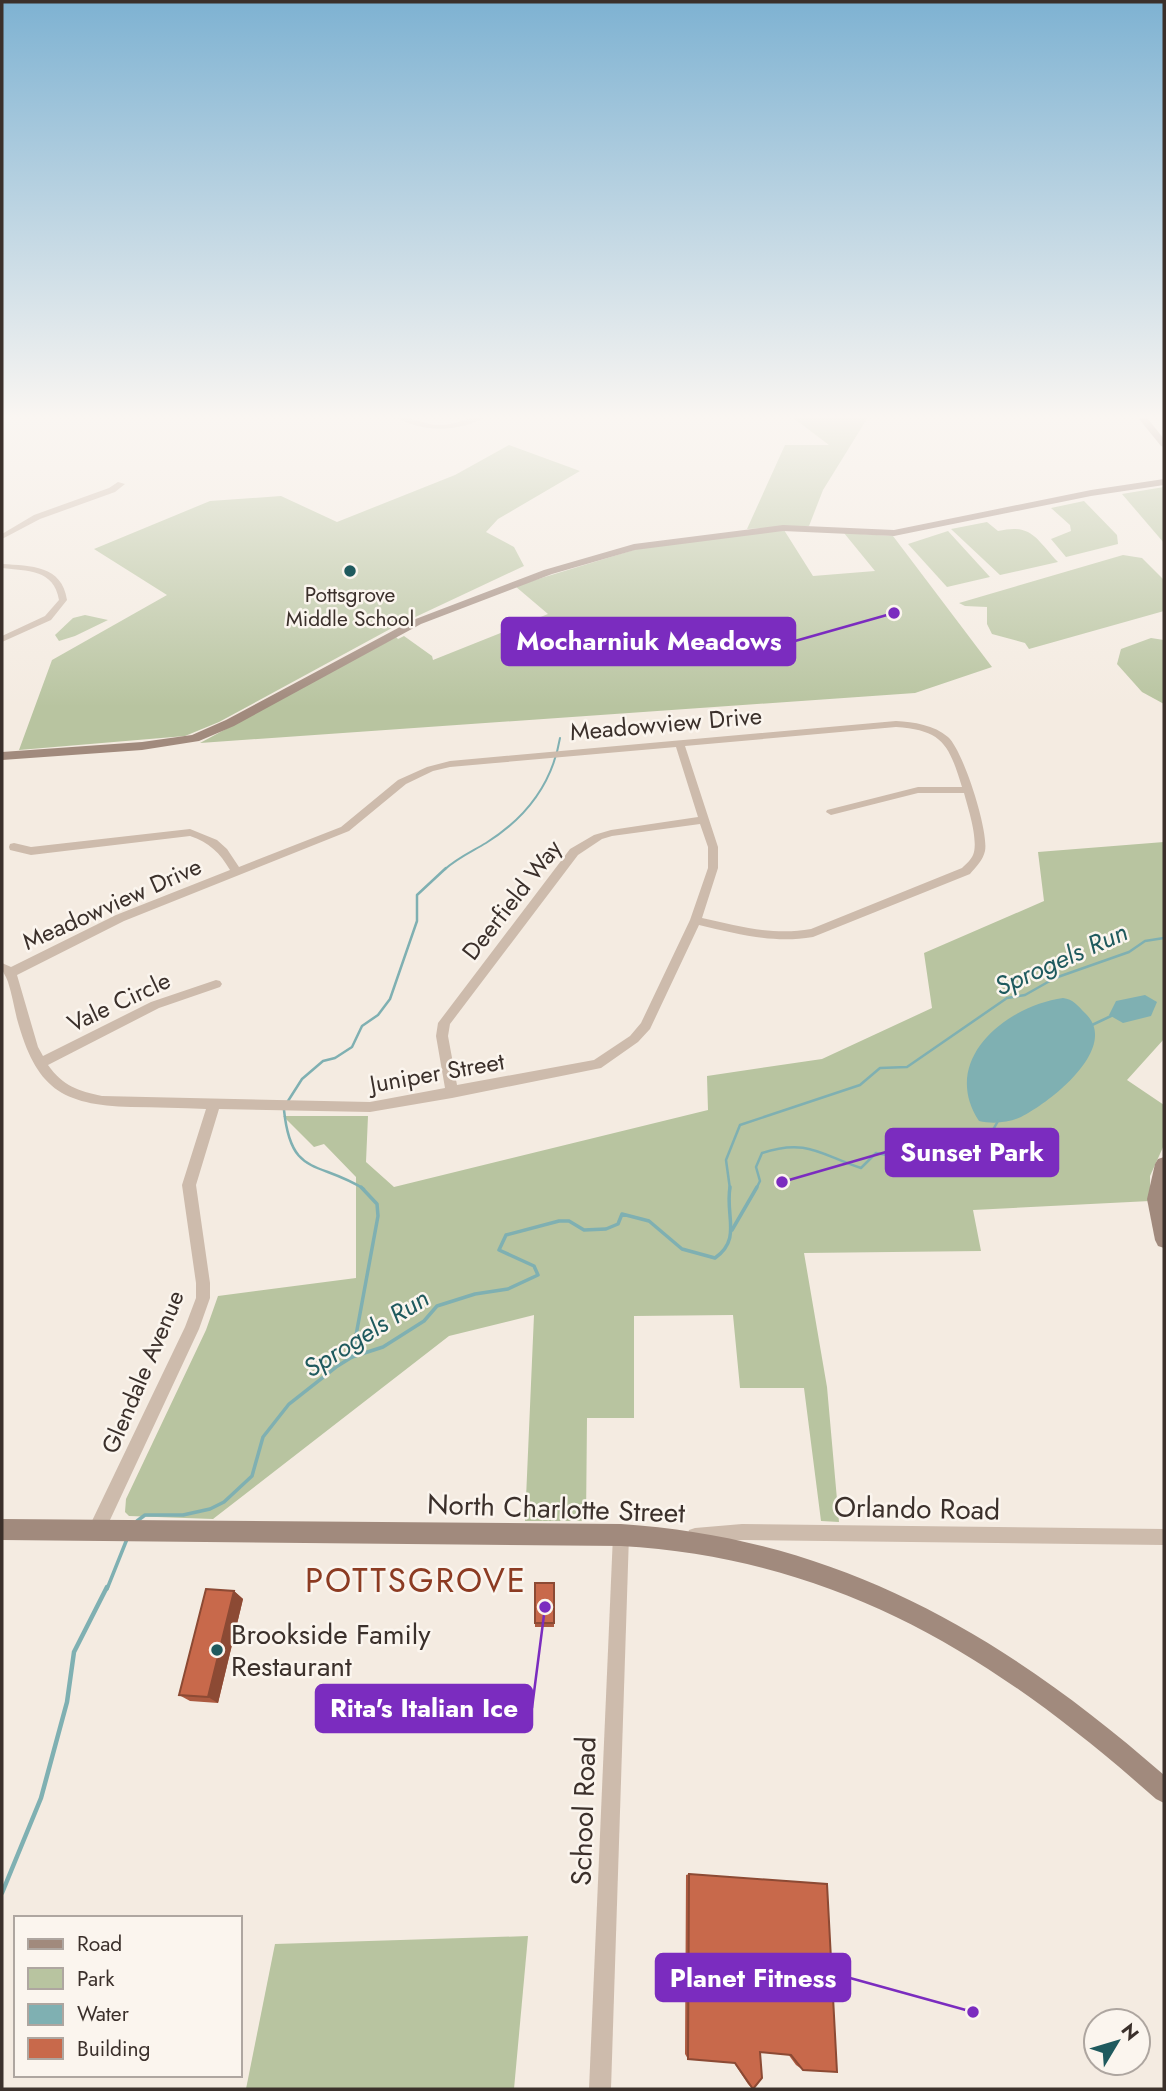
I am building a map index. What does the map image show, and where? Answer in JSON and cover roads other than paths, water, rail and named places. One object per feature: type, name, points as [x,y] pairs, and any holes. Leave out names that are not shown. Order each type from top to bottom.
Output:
[{"type":"street","points":[[2,537],[12,526],[52,512]]},
{"type":"street","points":[[2,756],[142,747],[195,738],[230,723],[417,622],[548,572],[634,547],[783,528],[894,533],[998,512]]},
{"type":"street","points":[[2,566],[39,571],[52,576],[60,584],[63,600],[48,618],[2,639]]},
{"type":"street","name":"Meadowview Drive","points":[[6,970],[120,918],[345,829],[402,782],[430,769],[450,764],[908,725],[929,731],[948,741],[961,762],[980,844],[976,859],[966,871],[813,933],[796,937],[776,938],[696,920]]},
{"type":"street","name":"Juniper Street","points":[[6,970],[31,1046],[41,1063],[57,1083],[75,1095],[103,1101],[370,1107],[597,1064],[619,1050],[646,1026],[696,920],[713,868],[713,847],[702,820],[680,745]]},
{"type":"street","points":[[831,812],[918,790],[967,790]]},
{"type":"street","name":"Deerfield Way","points":[[452,1093],[442,1036],[444,1023],[574,852],[598,837],[611,833],[702,820]]},
{"type":"street","points":[[14,847],[31,851],[190,832],[214,840],[237,873]]},
{"type":"street","name":"Vale Circle","points":[[41,1063],[155,1005],[216,984]]},
{"type":"street","name":"Glendale Avenue","points":[[97,1529],[203,1298],[190,1185],[214,1105]]},
{"type":"street","points":[[1164,1164],[1156,1199],[1164,1240]]},
{"type":"street","name":"North Charlotte Street","points":[[2,1529],[621,1535],[724,1547],[849,1584],[938,1625],[989,1654],[1076,1714],[1164,1791]]},
{"type":"street","name":"Orlando Road","points":[[670,1539],[742,1532],[1164,1537]]},
{"type":"street","name":"School Road","points":[[600,2089],[621,1535]]},
{"type":"water","points":[[1145,995],[1157,1002],[1151,1016],[1123,1023],[1109,1015],[1116,1001]]},
{"type":"water","points":[[1063,998],[1078,1005],[1094,1027],[1094,1041],[1078,1072],[1049,1099],[1021,1117],[995,1123],[979,1121],[969,1099],[967,1077],[973,1057],[1001,1024],[1041,1003]]},
{"type":"waterway","points":[[444,870],[500,833],[525,811],[551,771],[560,738]]},
{"type":"waterway","points":[[288,1101],[302,1079],[323,1061],[335,1058],[352,1047],[362,1026],[378,1015],[390,999],[417,921],[417,895],[446,868]]},
{"type":"waterway","name":"Sprogels Run","points":[[730,1188],[726,1160],[740,1125],[860,1085],[880,1068],[907,1067],[1007,998],[1025,995],[1055,978],[1129,952],[1145,941],[1164,938]]},
{"type":"waterway","points":[[1092,1025],[1111,1016]]},
{"type":"waterway","points":[[284,1110],[293,1147],[300,1157],[309,1164],[362,1188]]},
{"type":"waterway","points":[[757,1187],[760,1181],[756,1167],[762,1153],[791,1147],[803,1148],[861,1168],[876,1153],[892,1156],[905,1164],[933,1153],[974,1152],[984,1144],[998,1121]]},
{"type":"waterway","points":[[732,1230],[757,1187]]},
{"type":"waterway","points":[[352,1357],[378,1216],[377,1204],[362,1188]]},
{"type":"waterway","name":"Sprogels Run","points":[[352,1357],[383,1347],[424,1321],[437,1306],[475,1294],[508,1289],[538,1275],[534,1266],[499,1250],[506,1235],[559,1221],[569,1221],[584,1230],[606,1229],[618,1224],[622,1214],[649,1221],[682,1249],[715,1258],[723,1251],[730,1235],[730,1188]]},
{"type":"waterway","name":"Sprogels Run","points":[[137,1521],[145,1515],[183,1515],[210,1509],[224,1502],[252,1476],[263,1437],[289,1404],[352,1357]]},
{"type":"waterway","name":"Sprogels Run","points":[[107,1589],[127,1539]]},
{"type":"waterway","name":"Sprogels Run","points":[[2,1893],[41,1798],[67,1702],[74,1652],[107,1587]]},
{"type":"place","name":"Pottsgrove Middle School","points":[[350,571]]},
{"type":"place","name":"Mocharniuk Meadows","points":[[894,613]]},
{"type":"place","name":"Sunset Park","points":[[782,1182]]},
{"type":"place","name":"Rita's Italian Ice","points":[[545,1607]]},
{"type":"place","name":"Brookside Family Restaurant","points":[[217,1650]]},
{"type":"place","name":"Planet Fitness","points":[[973,2012]]},
{"type":"district","name":"POTTSGROVE","points":[[416,1580]]}]
